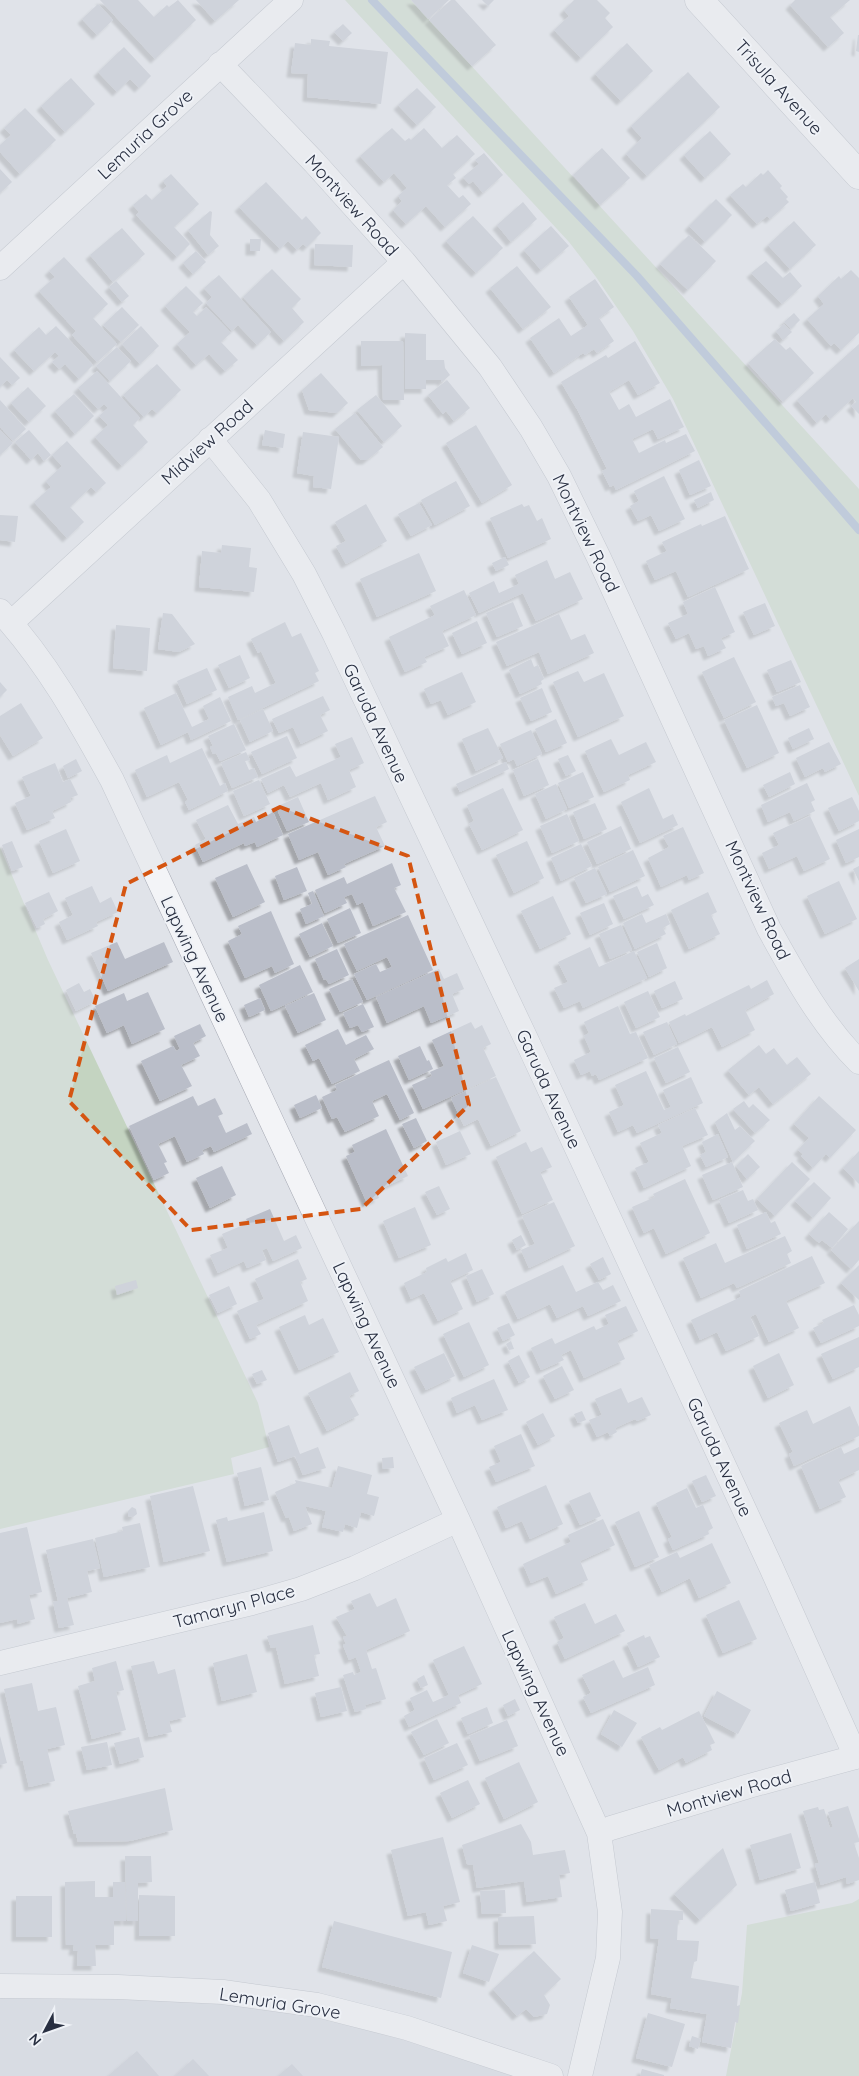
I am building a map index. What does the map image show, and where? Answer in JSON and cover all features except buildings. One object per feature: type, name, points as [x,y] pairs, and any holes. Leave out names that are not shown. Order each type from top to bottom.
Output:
[{"type":"street","name":"Lemuria Grove","points":[[0,268],[291,0]]},
{"type":"street","name":"Trisula Avenue","points":[[700,0],[858,171]]},
{"type":"street","name":"Montview Road","points":[[220,64],[314,162],[404,262],[490,367],[531,428],[559,476],[612,585],[769,929],[800,984],[825,1023],[859,1062]]},
{"type":"street","name":"Midview Road","points":[[6,617],[210,439],[404,262]]},
{"type":"street","name":"Garuda Avenue","points":[[210,439],[259,500],[304,574],[334,633],[523,1032],[763,1549],[857,1757]]},
{"type":"street","name":"Lapwing Avenue","points":[[6,617],[48,669],[76,713],[112,780],[458,1520],[599,1833],[610,1912],[608,1958],[580,2076]]},
{"type":"street","name":"Tamaryn Place","points":[[0,1663],[252,1603],[301,1588],[355,1568],[458,1520]]},
{"type":"street","name":"Montview Road","points":[[599,1833],[749,1786],[857,1757]]},
{"type":"street","name":"Lemuria Grove","points":[[0,1986],[118,1987],[223,1992],[317,2006],[406,2028],[551,2076]]},
{"type":"highlighted area","points":[[280,807],[408,856],[469,1105],[361,1209],[191,1230],[69,1101],[126,884]]},
{"type":"shaded area","points":[[0,1982],[219,1988],[560,2076],[0,2076]]},
{"type":"green space","points":[[345,0],[411,0],[859,489],[859,796],[673,399],[633,331],[569,242]]},
{"type":"green space","points":[[0,847],[48,960],[258,1403],[269,1447],[231,1458],[234,1474],[0,1529]]},
{"type":"green space","points":[[859,1899],[859,2076],[726,2076],[742,1993],[747,1925],[852,1903]]},
{"type":"waterway","points":[[372,0],[637,276],[859,530]]}]
